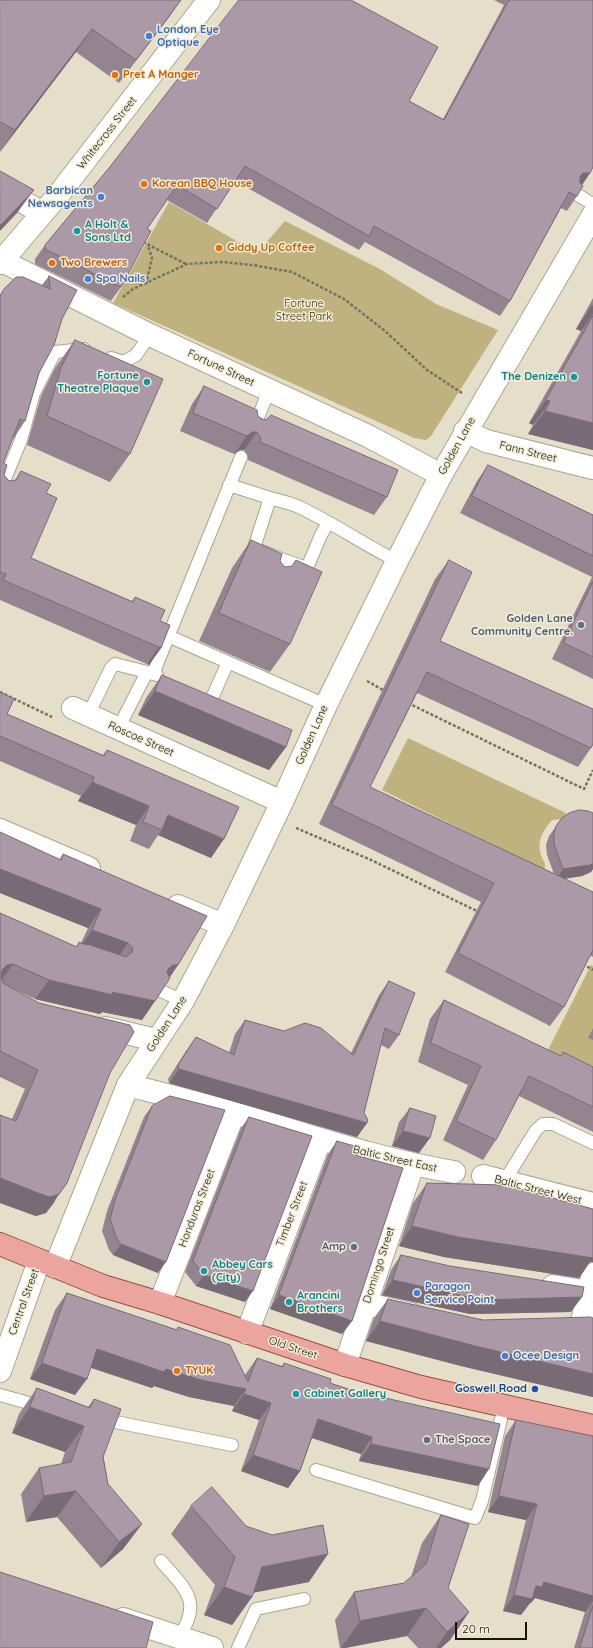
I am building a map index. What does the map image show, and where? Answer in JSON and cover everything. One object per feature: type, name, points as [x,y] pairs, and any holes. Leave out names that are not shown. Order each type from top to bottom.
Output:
[{"type":"main road","name":"Old Street","points":[[0,1244],[103,1286],[160,1303],[345,1366],[421,1387],[593,1426]]},
{"type":"street","name":"Whitecross Street","points":[[1,262],[127,108],[209,0]]},
{"type":"street","points":[[0,188],[42,213]]},
{"type":"street","name":"Golden Lane","points":[[47,1264],[128,1085],[183,1000],[223,925],[282,802],[326,705],[396,561],[441,475],[465,431],[591,225]]},
{"type":"street","name":"Fortune Street","points":[[1,262],[113,315],[150,335],[368,436],[441,475]]},
{"type":"street","name":"Fann Street","points":[[465,431],[486,441],[593,468]]},
{"type":"street","name":"Roscoe Street","points":[[81,712],[282,802]]},
{"type":"street","points":[[0,830],[107,876]]},
{"type":"street","points":[[157,897],[223,925]]},
{"type":"street","points":[[83,1023],[156,1040]]},
{"type":"street","name":"Baltic Street East","points":[[128,1085],[234,1113],[320,1140],[414,1165],[454,1172]]},
{"type":"street","name":"Honduras Street","points":[[160,1303],[234,1113]]},
{"type":"street","name":"Timber Street","points":[[247,1333],[320,1140]]},
{"type":"street","name":"Domingo Street","points":[[345,1366],[367,1304],[391,1257],[414,1165]]},
{"type":"street","name":"Baltic Street West","points":[[483,1176],[593,1204]]},
{"type":"street","name":"Central Street","points":[[0,1371],[5,1342],[47,1264]]},
{"type":"street","points":[[536,1283],[591,1283],[582,1321],[588,1325]]},
{"type":"street","points":[[367,1304],[430,1319]]},
{"type":"street","points":[[561,1326],[588,1325]]},
{"type":"street","points":[[104,1613],[212,1648]]},
{"type":"lane","points":[[576,194],[593,204]]},
{"type":"lane","points":[[0,491],[22,440],[34,393],[55,352],[87,349],[124,362],[136,355],[150,335]]},
{"type":"lane","points":[[252,430],[269,390]]},
{"type":"lane","points":[[118,729],[150,673],[168,636],[228,485],[241,457]]},
{"type":"lane","points":[[228,485],[298,506],[361,543],[396,561]]},
{"type":"lane","points":[[270,498],[254,546],[256,549],[280,563],[308,568],[321,535],[328,523]]},
{"type":"lane","points":[[168,636],[326,705]]},
{"type":"lane","points":[[212,698],[228,662]]},
{"type":"lane","points":[[81,712],[111,668],[116,664],[166,679]]},
{"type":"lane","points":[[199,692],[227,704]]},
{"type":"lane","points":[[161,991],[183,1000]]},
{"type":"lane","points":[[504,1182],[536,1130],[543,1124],[554,1124],[593,1143]]},
{"type":"lane","points":[[0,1395],[54,1410]]},
{"type":"lane","points":[[316,1470],[475,1518],[482,1501],[504,1406]]},
{"type":"lane","points":[[85,1416],[232,1445]]},
{"type":"lane","points":[[161,1561],[186,1590],[190,1605],[189,1623],[179,1637]]},
{"type":"lane","points":[[238,1648],[256,1609],[304,1600]]},
{"type":"path","points":[[136,239],[187,264]]},
{"type":"path","points":[[145,284],[152,258],[148,245]]},
{"type":"path","points":[[113,315],[118,301],[133,289],[187,264],[220,262],[253,265],[292,272],[344,299],[385,332],[427,370],[463,394]]},
{"type":"path","points":[[367,682],[383,690]]},
{"type":"path","points":[[0,692],[53,718],[81,712]]},
{"type":"path","points":[[408,702],[584,789],[593,770]]},
{"type":"path","points":[[291,827],[369,859],[480,912]]},
{"type":"path","points":[[578,961],[593,970]]},
{"type":"green space","name":"Fortune Street Park","points":[[169,202],[257,253],[285,221],[380,269],[436,304],[498,330],[431,436],[426,440],[414,438],[113,303]]},
{"type":"green space","points":[[408,738],[566,813],[563,819],[552,820],[545,829],[541,838],[540,852],[545,864],[544,870],[382,790]]},
{"type":"green space","points":[[591,965],[593,966],[593,1078],[545,1056]]},
{"type":"building","points":[[0,0],[181,0],[136,60],[92,29],[15,130],[0,122]]},
{"type":"building","points":[[239,0],[351,0],[438,47],[409,101],[444,120],[509,0],[593,0],[593,167],[590,173],[583,173],[580,176],[580,183],[583,186],[577,196],[569,192],[510,301],[374,226],[369,236],[245,166],[217,209],[177,185],[147,229],[151,231],[121,287],[45,249],[45,245],[109,168]]},
{"type":"building","points":[[0,171],[34,190],[1,225],[0,224]]},
{"type":"building","points":[[49,276],[77,290],[62,319],[54,345],[39,373],[25,421],[20,419],[3,463],[7,465],[4,475],[9,481],[16,480],[21,471],[51,484],[46,493],[57,498],[31,558],[133,602],[135,597],[165,610],[160,621],[170,625],[161,648],[3,580],[6,574],[0,572],[0,296],[4,289],[16,277],[23,277],[50,289]]},
{"type":"building","points":[[593,316],[593,423],[545,411],[550,401],[546,400]]},
{"type":"building","points":[[75,340],[163,379],[130,454],[47,416],[61,368]]},
{"type":"building","points":[[204,386],[257,410],[258,416],[262,419],[266,420],[271,415],[398,470],[387,497],[260,442],[261,438],[257,432],[252,432],[247,436],[193,413]]},
{"type":"building","points":[[488,465],[593,515],[593,556],[472,496]]},
{"type":"building","points":[[251,540],[282,554],[280,561],[285,567],[292,566],[296,560],[322,572],[290,644],[219,613]]},
{"type":"building","points":[[449,560],[472,572],[440,641],[593,709],[593,744],[591,748],[427,672],[370,787],[593,892],[593,950],[564,1007],[458,953],[494,883],[332,805]]},
{"type":"building","points":[[593,582],[593,657],[564,643]]},
{"type":"building","points":[[162,675],[292,730],[286,747],[155,691]]},
{"type":"building","points":[[0,692],[14,699],[7,714],[104,756],[107,750],[239,807],[224,839],[168,815],[162,830],[143,822],[149,806],[92,782],[94,777],[0,736]]},
{"type":"building","points":[[579,810],[593,813],[593,864],[563,869],[554,844],[556,826],[562,818],[569,813]]},
{"type":"building","points":[[0,832],[61,860],[63,854],[207,916],[178,965],[173,965],[168,969],[167,973],[170,978],[155,1001],[112,992],[113,995],[49,980],[13,964],[7,965],[2,970],[1,977],[3,983],[39,1003],[130,1025],[134,1032],[110,1073],[67,1183],[59,1194],[50,1197],[0,1178],[0,1115],[16,1121],[38,1070],[0,1051],[0,913],[77,947],[79,942],[126,957],[132,952],[133,948],[128,943],[92,930],[101,909],[0,869]]},
{"type":"building","points":[[389,981],[415,993],[399,1035],[385,1028],[364,1113],[368,1120],[367,1123],[179,1069],[178,1065],[196,1037],[234,1055],[245,1020],[284,1031],[305,1023],[321,1028],[353,1055]]},
{"type":"building","points":[[444,1000],[561,1056],[563,1052],[593,1067],[593,1107],[529,1076],[496,1140],[456,1121],[481,1066],[431,1043]]},
{"type":"building","points":[[170,1096],[225,1110],[166,1262],[121,1244],[117,1239],[110,1219],[115,1200],[152,1106]]},
{"type":"building","points":[[410,1108],[436,1116],[430,1138],[403,1131]]},
{"type":"building","points":[[249,1117],[312,1136],[253,1291],[204,1275],[193,1261]]},
{"type":"building","points":[[337,1141],[358,1147],[355,1155],[403,1168],[352,1321],[279,1295]]},
{"type":"building","points":[[427,1183],[505,1185],[593,1209],[593,1258],[458,1237],[412,1226]]},
{"type":"building","points":[[401,1255],[450,1266],[584,1287],[582,1297],[481,1300],[393,1280]]},
{"type":"building","points":[[67,1293],[177,1330],[178,1327],[230,1345],[248,1382],[257,1358],[283,1367],[284,1363],[331,1379],[330,1383],[381,1400],[381,1397],[500,1424],[489,1469],[371,1444],[372,1437],[318,1419],[300,1471],[253,1455],[271,1403],[244,1394],[246,1389],[201,1380],[166,1369],[164,1372],[97,1349],[87,1379],[42,1363]]},
{"type":"building","points":[[388,1299],[483,1320],[593,1318],[593,1374],[475,1346],[380,1321]]},
{"type":"building","points":[[37,1388],[90,1408],[94,1399],[121,1409],[103,1457],[108,1484],[142,1524],[119,1542],[76,1491],[44,1496],[39,1468],[71,1462],[84,1426],[30,1407]]},
{"type":"building","points":[[516,1420],[593,1436],[593,1596],[544,1582],[542,1587],[536,1586],[532,1599],[514,1595],[537,1504],[499,1496]]},
{"type":"building","points":[[212,1487],[246,1526],[272,1535],[323,1525],[328,1554],[262,1567],[252,1597],[224,1587],[235,1557],[191,1506]]},
{"type":"building","points":[[441,1515],[469,1524],[448,1588],[469,1612],[447,1632],[426,1608],[360,1621],[354,1592],[404,1583],[426,1564]]},
{"type":"building","points":[[0,1572],[153,1622],[146,1648],[0,1648]]},
{"type":"building","points":[[593,1606],[593,1648],[580,1648]]},
{"type":"place","name":"London Eye Optique","points":[[149,36]]},
{"type":"place","name":"Pret A Manger","points":[[115,75]]},
{"type":"place","name":"Korean BBQ House","points":[[144,184]]},
{"type":"place","name":"Barbican Newsagents","points":[[101,197]]},
{"type":"place","name":"A Holt & Sons Ltd","points":[[77,231]]},
{"type":"place","name":"Giddy Up Coffee","points":[[219,248]]},
{"type":"place","name":"Two Brewers","points":[[52,263]]},
{"type":"place","name":"Spa Nails","points":[[88,279]]},
{"type":"place","name":"The Denizen","points":[[574,377]]},
{"type":"place","name":"Fortune Theatre Plaque","points":[[147,382]]},
{"type":"place","name":"Golden Lane Community Centre.","points":[[581,625]]},
{"type":"place","name":"Amp","points":[[354,1247]]},
{"type":"place","name":"Abbey Cars (City)","points":[[204,1271]]},
{"type":"place","name":"Paragon Service Point","points":[[417,1293]]},
{"type":"place","name":"Arancini Brothers","points":[[289,1302]]},
{"type":"place","name":"Ocee Design","points":[[505,1356]]},
{"type":"place","name":"TYUK","points":[[177,1371]]},
{"type":"place","name":"Goswell Road","points":[[535,1389]]},
{"type":"place","name":"Cabinet Gallery","points":[[296,1394]]},
{"type":"place","name":"The Space","points":[[427,1440]]}]
